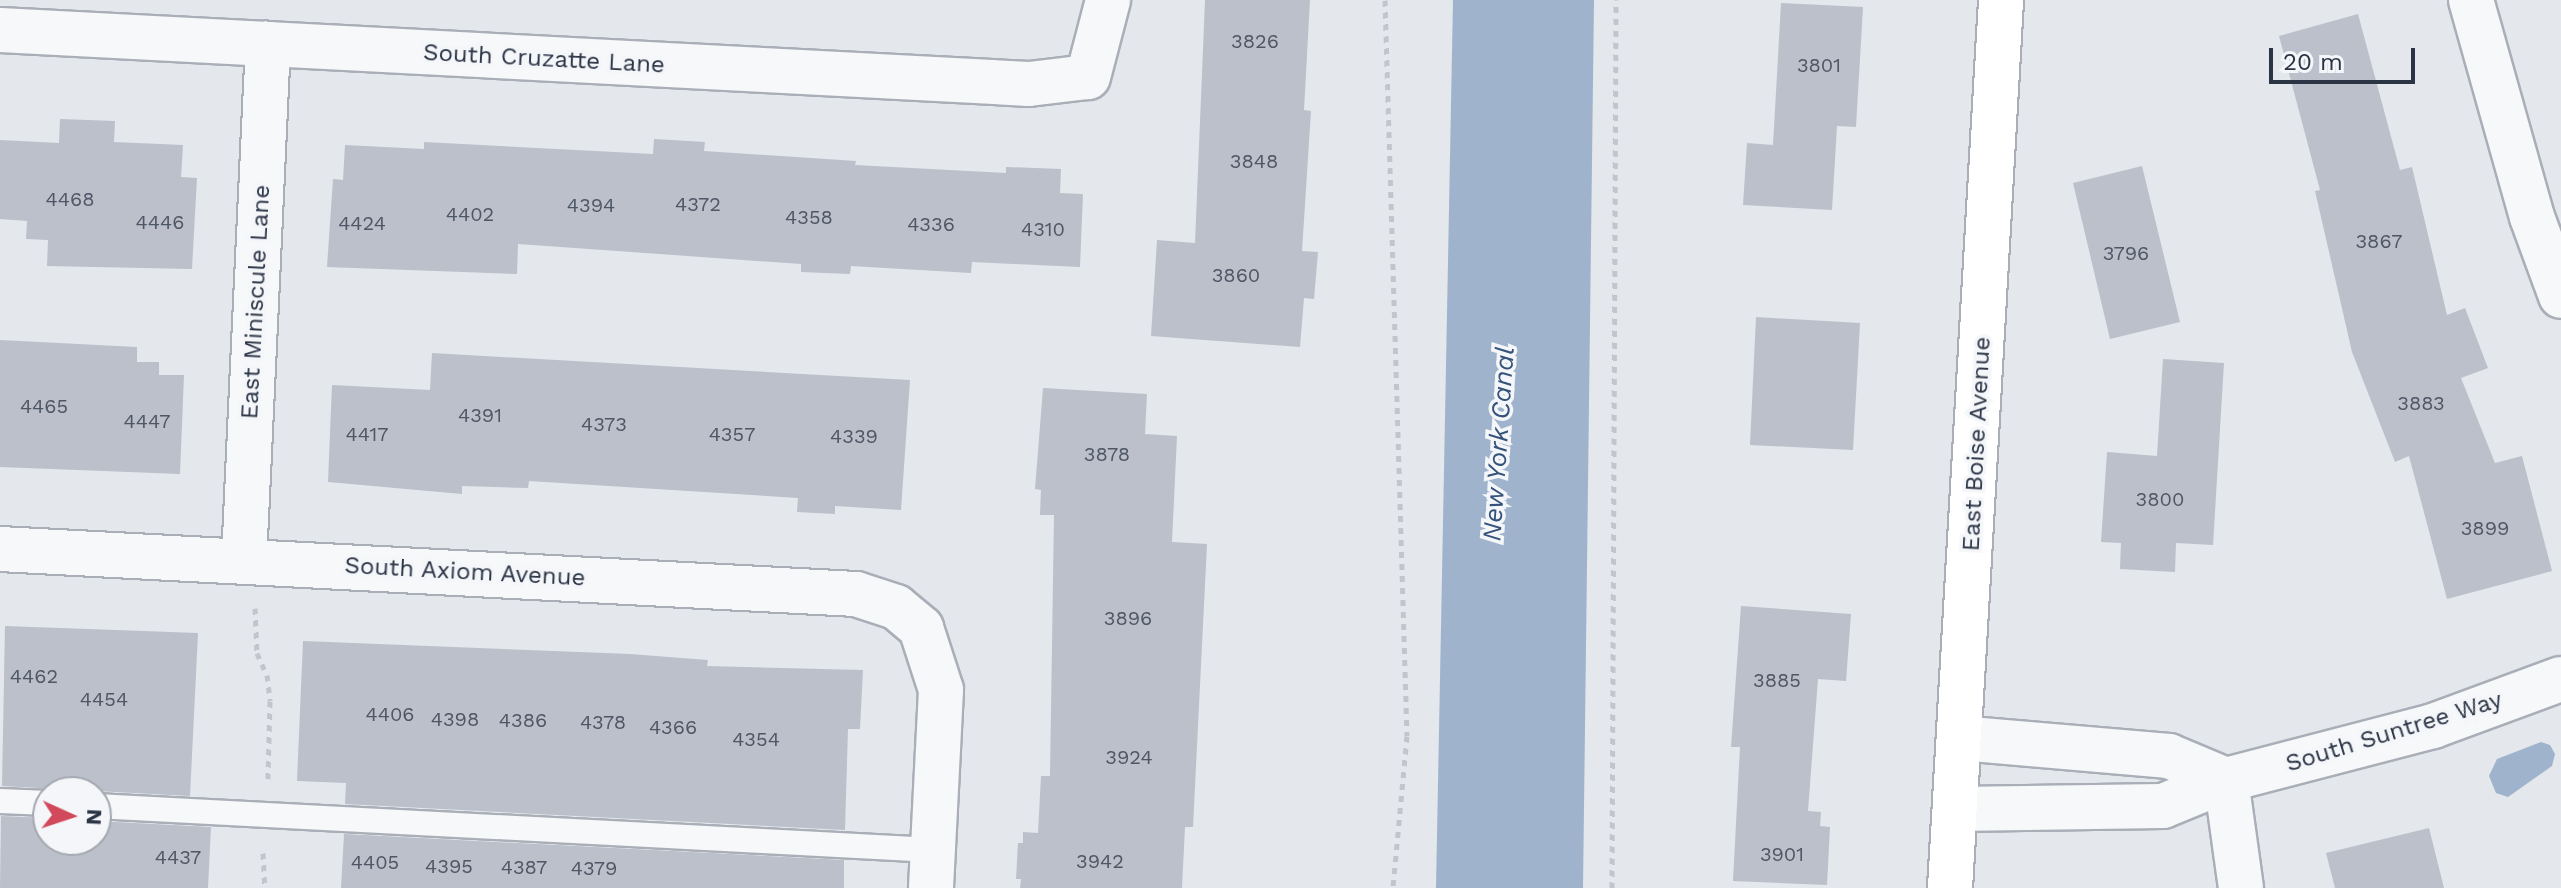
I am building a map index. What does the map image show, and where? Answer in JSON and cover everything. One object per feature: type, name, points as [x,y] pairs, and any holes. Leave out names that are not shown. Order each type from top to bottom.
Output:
[{"type":"street","name":"South Cruzatte Lane","points":[[0,30],[1029,84],[1088,77],[1108,0]]},
{"type":"street","name":"East Boise Avenue","points":[[1950,888],[2001,0]]},
{"type":"street","points":[[2471,0],[2532,217],[2561,296]]},
{"type":"street","name":"East Miniscule Lane","points":[[244,560],[268,44]]},
{"type":"street","name":"South Axiom Avenue","points":[[0,549],[856,594],[896,607],[921,628],[941,690],[932,869]]},
{"type":"street","name":"South Suntree Way","points":[[1956,809],[2163,806],[2226,780],[2433,726],[2561,679]]},
{"type":"street","points":[[1961,738],[2169,756],[2226,780],[2241,888]]},
{"type":"lane","points":[[0,801],[32,802]]},
{"type":"lane","points":[[112,807],[267,815],[932,869]]},
{"type":"path","points":[[1385,0],[1407,736],[1393,888]]},
{"type":"path","points":[[1612,888],[1616,0]]},
{"type":"path","points":[[244,560],[270,701],[265,888]]},
{"type":"water","name":"New York Canal","points":[[1453,0],[1594,0],[1583,888],[1436,888]]},
{"type":"water","points":[[2541,742],[2550,745],[2555,754],[2552,766],[2508,797],[2496,793],[2489,776],[2497,759]]},
{"type":"building","points":[[1205,0],[1310,0],[1304,110],[1311,111],[1302,251],[1318,252],[1314,299],[1304,298],[1300,347],[1151,336],[1157,240],[1195,243]]},
{"type":"building","points":[[1781,3],[1863,7],[1856,127],[1837,126],[1832,210],[1743,205],[1747,143],[1773,145]]},
{"type":"building","points":[[2358,14],[2400,170],[2412,167],[2447,315],[2465,308],[2488,368],[2461,378],[2495,463],[2522,456],[2552,571],[2447,599],[2409,456],[2395,462],[2352,352],[2315,191],[2320,190],[2279,36]]},
{"type":"building","points":[[60,119],[115,121],[114,142],[183,145],[181,177],[197,178],[192,269],[47,266],[48,240],[26,239],[27,221],[0,219],[0,140],[59,143]]},
{"type":"building","points":[[654,139],[705,142],[704,151],[856,161],[855,165],[1006,173],[1006,167],[1061,169],[1060,193],[1083,194],[1080,267],[972,262],[971,273],[851,266],[850,274],[801,272],[801,264],[518,244],[517,274],[327,267],[333,179],[343,180],[345,145],[424,149],[424,142],[653,154]]},
{"type":"building","points":[[2142,166],[2180,322],[2110,339],[2073,183]]},
{"type":"building","points":[[1756,317],[1860,323],[1853,450],[1750,445]]},
{"type":"building","points":[[0,340],[137,347],[137,362],[159,362],[159,375],[184,375],[180,474],[0,467]]},
{"type":"building","points":[[432,353],[910,380],[901,510],[835,506],[835,514],[797,512],[798,498],[529,481],[528,488],[462,486],[462,494],[328,482],[332,385],[430,390]]},
{"type":"building","points":[[2163,359],[2224,363],[2213,545],[2176,543],[2175,572],[2120,569],[2121,543],[2101,542],[2107,452],[2157,456]]},
{"type":"building","points":[[1043,388],[1147,394],[1145,434],[1177,436],[1172,542],[1207,544],[1193,827],[1185,827],[1182,888],[1020,888],[1021,879],[1016,879],[1018,843],[1023,843],[1023,832],[1038,833],[1041,776],[1050,776],[1054,515],[1040,515],[1041,490],[1035,489]]},
{"type":"building","points":[[1741,606],[1851,614],[1846,681],[1818,679],[1808,811],[1821,812],[1820,826],[1830,827],[1827,885],[1733,881],[1740,747],[1731,747]]},
{"type":"building","points":[[5,626],[198,633],[190,796],[112,792],[112,776],[32,776],[32,788],[2,786]]},
{"type":"building","points":[[303,641],[630,654],[708,660],[707,666],[863,670],[860,729],[848,729],[845,830],[345,804],[346,783],[297,781]]},
{"type":"building","points":[[1,816],[32,817],[32,856],[112,856],[112,822],[211,827],[208,888],[0,888]]},
{"type":"building","points":[[2429,828],[2444,888],[2335,888],[2326,853]]},
{"type":"building","points":[[344,834],[844,860],[844,888],[341,888]]}]
